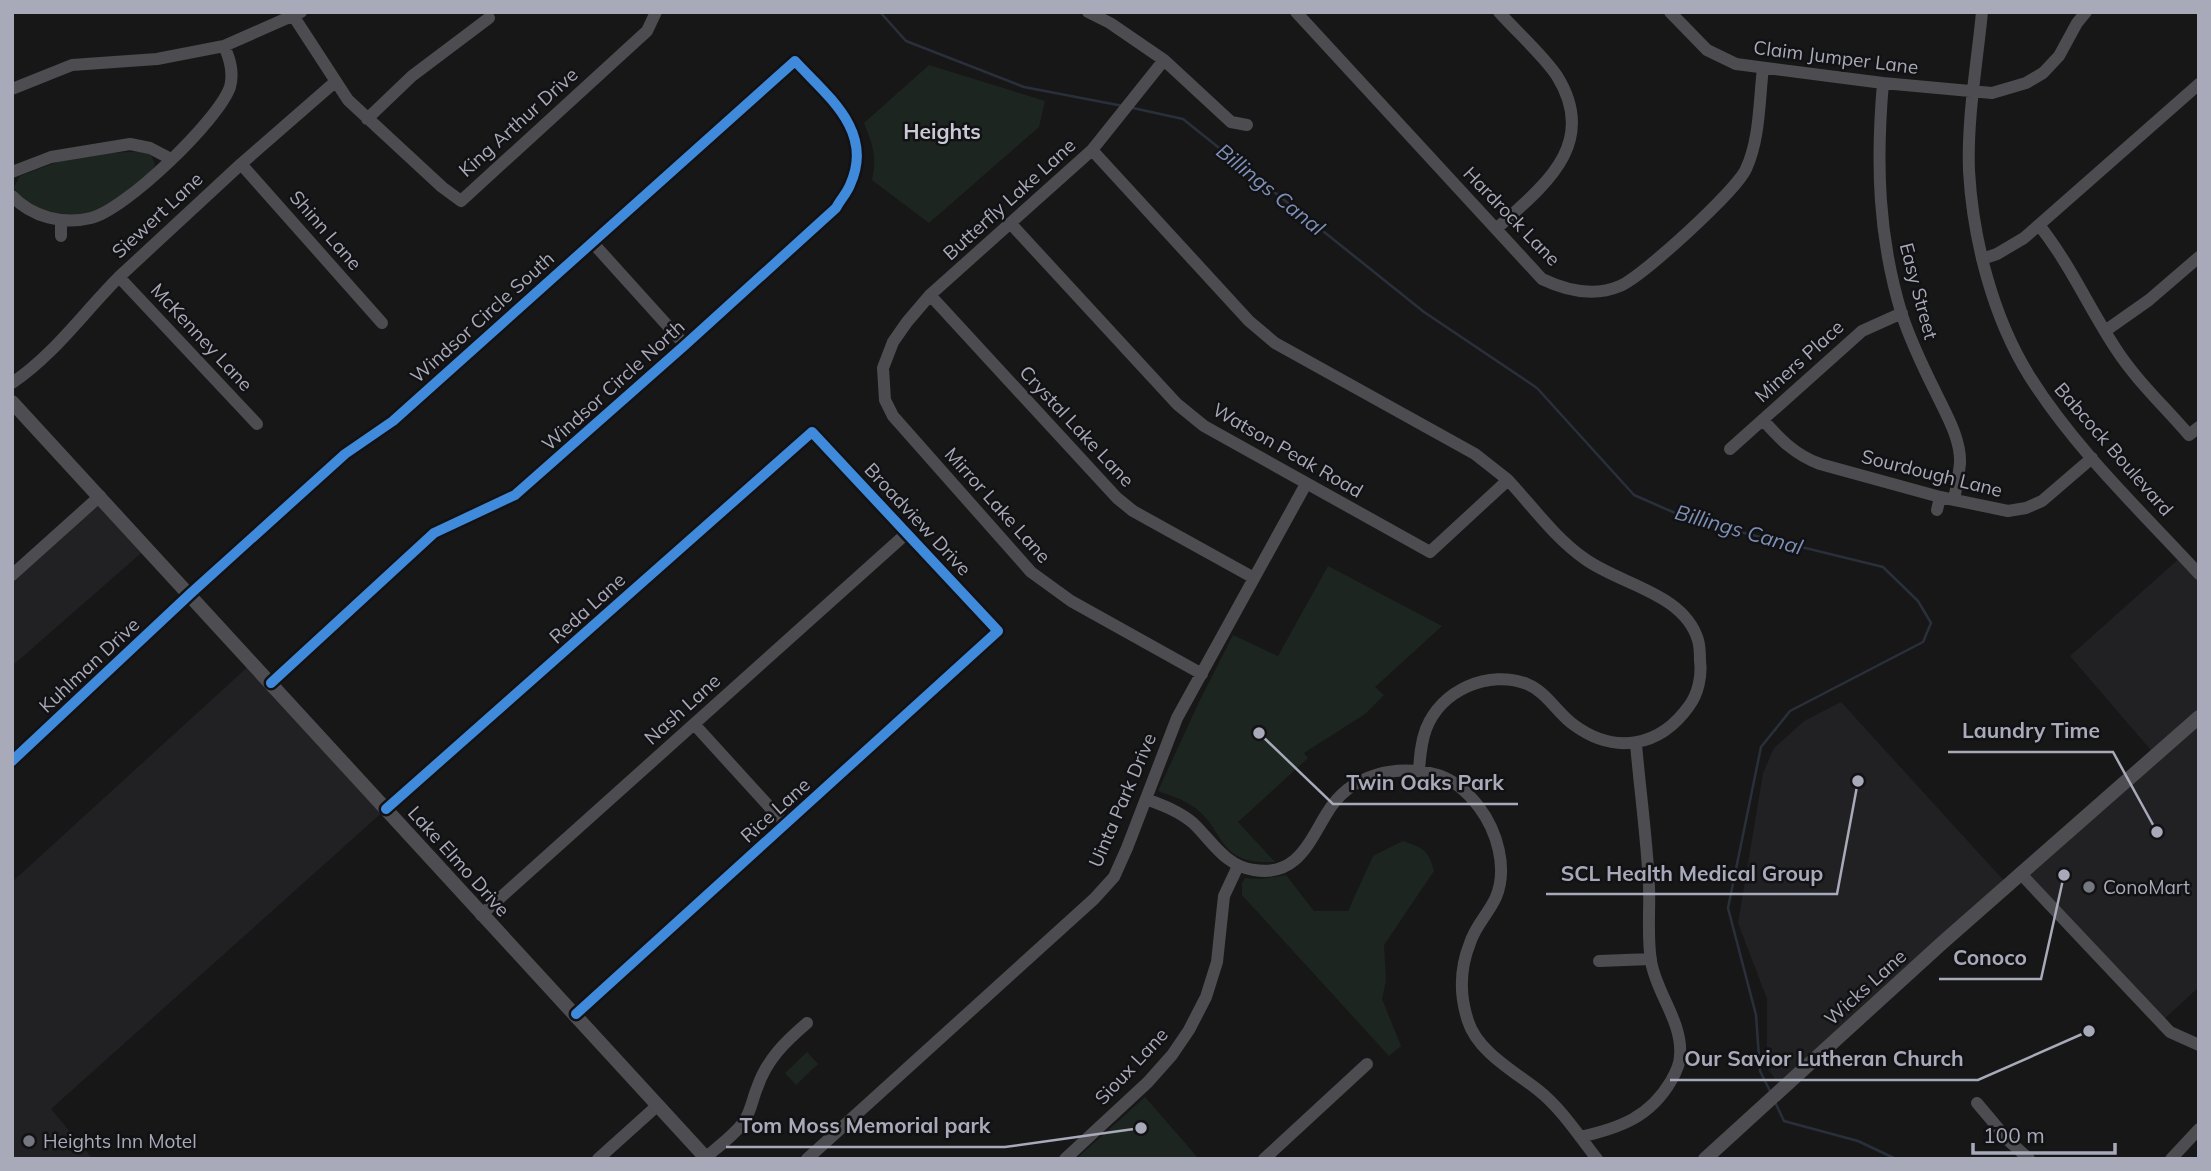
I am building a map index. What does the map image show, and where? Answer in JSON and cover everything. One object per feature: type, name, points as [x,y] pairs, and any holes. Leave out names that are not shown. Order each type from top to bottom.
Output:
[{"type":"main road","name":"Lake Elmo Drive","points":[[12,402],[707,1158]]},
{"type":"main road","name":"Wicks Lane","points":[[1705,1159],[2020,873],[2199,716]]},
{"type":"street","name":"King Arthur Drive","points":[[298,15],[348,100],[442,187],[461,201],[647,31],[656,12]]},
{"type":"street","points":[[1088,12],[1110,23],[1164,60],[1231,122],[1247,125]]},
{"type":"street","name":"Hardrock Lane","points":[[1296,12],[1542,279],[1561,288],[1588,292],[1618,286],[1645,270],[1724,197],[1745,171],[1755,141],[1763,68]]},
{"type":"street","points":[[1496,229],[1558,168],[1578,129],[1557,76],[1499,12]]},
{"type":"street","name":"Claim Jumper Lane","points":[[1670,12],[1707,50],[1735,64],[1974,93],[2007,90],[2043,73],[2059,56],[2086,12]]},
{"type":"street","name":"Babcock Boulevard","points":[[1982,12],[1969,170],[1975,227],[1993,298],[2029,375],[2050,407],[2092,458],[2199,574]]},
{"type":"street","points":[[12,89],[72,65],[157,59],[224,46],[298,15]]},
{"type":"street","points":[[367,119],[412,76],[489,18]]},
{"type":"street","points":[[12,196],[37,214],[61,221],[93,218],[121,202],[171,159],[209,120],[230,86],[232,65],[224,46]]},
{"type":"street","name":"Butterfly Lake Lane","points":[[883,368],[893,342],[930,295],[1092,150],[1164,60]]},
{"type":"street","name":"Windsor Circle South","points":[[190,594],[345,454],[393,421],[795,61]]},
{"type":"street","name":"Windsor Circle North","points":[[271,683],[434,533],[515,495],[836,208],[851,184],[856,158],[856,138],[847,119],[795,61]]},
{"type":"street","name":"Siewert Lane","points":[[12,383],[75,327],[100,295],[119,277],[241,164],[335,82]]},
{"type":"street","name":"Easy Street","points":[[1883,83],[1878,144],[1880,202],[1885,237],[1902,313],[1913,345],[1958,446],[1960,462],[1954,500]]},
{"type":"street","points":[[1982,259],[2010,247],[2039,225],[2199,84]]},
{"type":"street","points":[[12,172],[51,157],[130,144],[150,148],[171,159]]},
{"type":"street","points":[[1092,150],[1249,321],[1275,343],[1475,454],[1508,480],[1557,535],[1583,558],[1606,573],[1665,599],[1684,616],[1698,640],[1702,675],[1692,703],[1679,720],[1658,735],[1636,744],[1598,740],[1573,724],[1545,696],[1527,684],[1504,679],[1478,682],[1455,693],[1435,711],[1426,728],[1419,770]]},
{"type":"street","name":"Shinn Lane","points":[[241,164],[382,323]]},
{"type":"street","points":[[61,221],[61,236]]},
{"type":"street","name":"Watson Peak Road","points":[[1011,224],[1177,404],[1204,426],[1430,552],[1508,480]]},
{"type":"street","points":[[2039,225],[2066,261],[2105,331],[2133,372],[2194,431]]},
{"type":"street","points":[[592,242],[685,345]]},
{"type":"street","points":[[2105,331],[2142,306],[2199,257]]},
{"type":"street","name":"McKenney Lane","points":[[119,277],[257,424]]},
{"type":"street","name":"Crystal Lake Lane","points":[[930,295],[1117,498],[1133,511],[1254,579]]},
{"type":"street","name":"Miners Place","points":[[1730,449],[1861,331],[1902,313]]},
{"type":"street","name":"Mirror Lake Lane","points":[[883,368],[886,400],[893,416],[1031,572],[1071,601],[1202,674]]},
{"type":"street","name":"Sourdough Lane","points":[[1763,420],[1786,445],[1803,458],[1954,500],[2008,511],[2026,508],[2042,501],[2092,458]]},
{"type":"street","name":"Broadview Drive","points":[[812,432],[998,631]]},
{"type":"street","name":"Reda Lane","points":[[386,809],[812,432]]},
{"type":"street","name":"Uinta Park Drive","points":[[807,1159],[1094,899],[1114,877],[1178,718],[1306,484]]},
{"type":"street","points":[[12,575],[100,496]]},
{"type":"street","points":[[1937,510],[1940,496]]},
{"type":"street","name":"Nash Lane","points":[[481,915],[907,533]]},
{"type":"street","name":"Kuhlman Drive","points":[[12,761],[190,594]]},
{"type":"street","name":"Rice Lane","points":[[576,1014],[998,631]]},
{"type":"street","points":[[694,724],[785,824]]},
{"type":"street","points":[[1580,1137],[1600,1133],[1646,1113],[1661,1099],[1681,1056],[1676,1024],[1656,985],[1651,959],[1649,884],[1636,744]]},
{"type":"street","points":[[1146,799],[1175,810],[1191,821],[1220,853],[1238,866],[1273,870],[1299,857],[1312,842],[1327,811],[1342,793],[1363,780],[1387,771],[1419,770],[1446,777],[1471,797],[1489,820],[1498,846],[1502,872],[1496,897],[1470,940],[1463,966],[1461,983],[1468,1024],[1501,1063],[1538,1090],[1597,1159]]},
{"type":"street","name":"Sioux Lane","points":[[1065,1159],[1148,1082],[1172,1055],[1189,1030],[1206,997],[1217,962],[1224,896],[1238,866]]},
{"type":"street","points":[[2020,873],[2170,1032],[2199,1045]]},
{"type":"street","points":[[1599,961],[1651,959]]},
{"type":"street","points":[[707,1158],[742,1125],[751,1110],[768,1063],[781,1045],[807,1023]]},
{"type":"street","points":[[1264,1159],[1367,1064]]},
{"type":"street","points":[[1977,1103],[2009,1141],[2029,1159]]},
{"type":"street","points":[[598,1159],[658,1105]]},
{"type":"street","points":[[2171,1159],[2199,1129]]},
{"type":"shaded area","points":[[929,65],[1045,101],[1039,127],[929,223],[872,180],[873,151],[864,123]]},
{"type":"shaded area","points":[[144,151],[151,155],[155,164],[153,170],[98,213],[60,218],[28,204],[16,194],[14,187],[20,176],[57,162],[109,153]]},
{"type":"shaded area","points":[[100,496],[147,548],[12,666],[12,575]]},
{"type":"shaded area","points":[[2182,556],[2199,575],[2199,987],[2161,1022],[2020,873],[2155,755],[2070,656]]},
{"type":"shaded area","points":[[1328,566],[1442,626],[1375,687],[1384,695],[1365,714],[1304,753],[1308,758],[1238,822],[1275,862],[1240,857],[1230,851],[1201,813],[1185,802],[1158,791],[1233,635],[1278,656]]},
{"type":"shaded area","points":[[252,663],[386,809],[51,1109],[93,1159],[12,1159],[12,882]]},
{"type":"shaded area","points":[[1841,702],[2007,884],[1782,1089],[1767,1068],[1767,999],[1738,923],[1763,773],[1774,748],[1804,721]]},
{"type":"shaded area","points":[[1403,841],[1424,850],[1434,871],[1384,945],[1386,981],[1382,999],[1401,1046],[1389,1056],[1242,895],[1242,883],[1245,878],[1261,879],[1286,875],[1314,911],[1348,911],[1373,856]]},
{"type":"shaded area","points":[[807,1052],[818,1064],[796,1085],[785,1073]]},
{"type":"shaded area","points":[[1145,1097],[1199,1159],[1076,1159]]},
{"type":"waterway","name":"Billings Canal","points":[[880,12],[906,41],[1024,87],[1123,106]]},
{"type":"waterway","name":"Billings Canal","points":[[1133,108],[1183,119],[1424,312],[1537,388],[1634,495],[1691,520],[1883,567],[1918,601],[1931,623],[1923,642],[1790,711],[1761,747],[1728,908],[1756,1015],[1760,1071],[1771,1093]]},
{"type":"waterway","name":"Billings Canal","points":[[1775,1102],[1784,1121],[1858,1141],[1896,1159]]},
{"type":"cycle path","points":[[12,761],[190,594],[345,454],[393,421],[795,61],[833,101],[852,131],[856,166],[849,188],[836,208],[515,495],[434,533],[271,683]]},
{"type":"cycle path","points":[[386,809],[812,432],[998,631],[576,1014]]},
{"type":"place","name":"Twin Oaks Park","points":[[1259,733]]},
{"type":"place","name":"SCL Health Medical Group","points":[[1858,781]]},
{"type":"place","name":"Laundry Time","points":[[2157,832]]},
{"type":"place","name":"Conoco","points":[[2064,875]]},
{"type":"place","name":"ConoMart","points":[[2089,887]]},
{"type":"place","name":"Our Savior Lutheran Church","points":[[2089,1031]]},
{"type":"place","name":"Tom Moss Memorial park","points":[[1141,1128]]},
{"type":"place","name":"Heights Inn Motel","points":[[29,1141]]},
{"type":"district","name":"Heights","points":[[942,131]]}]
